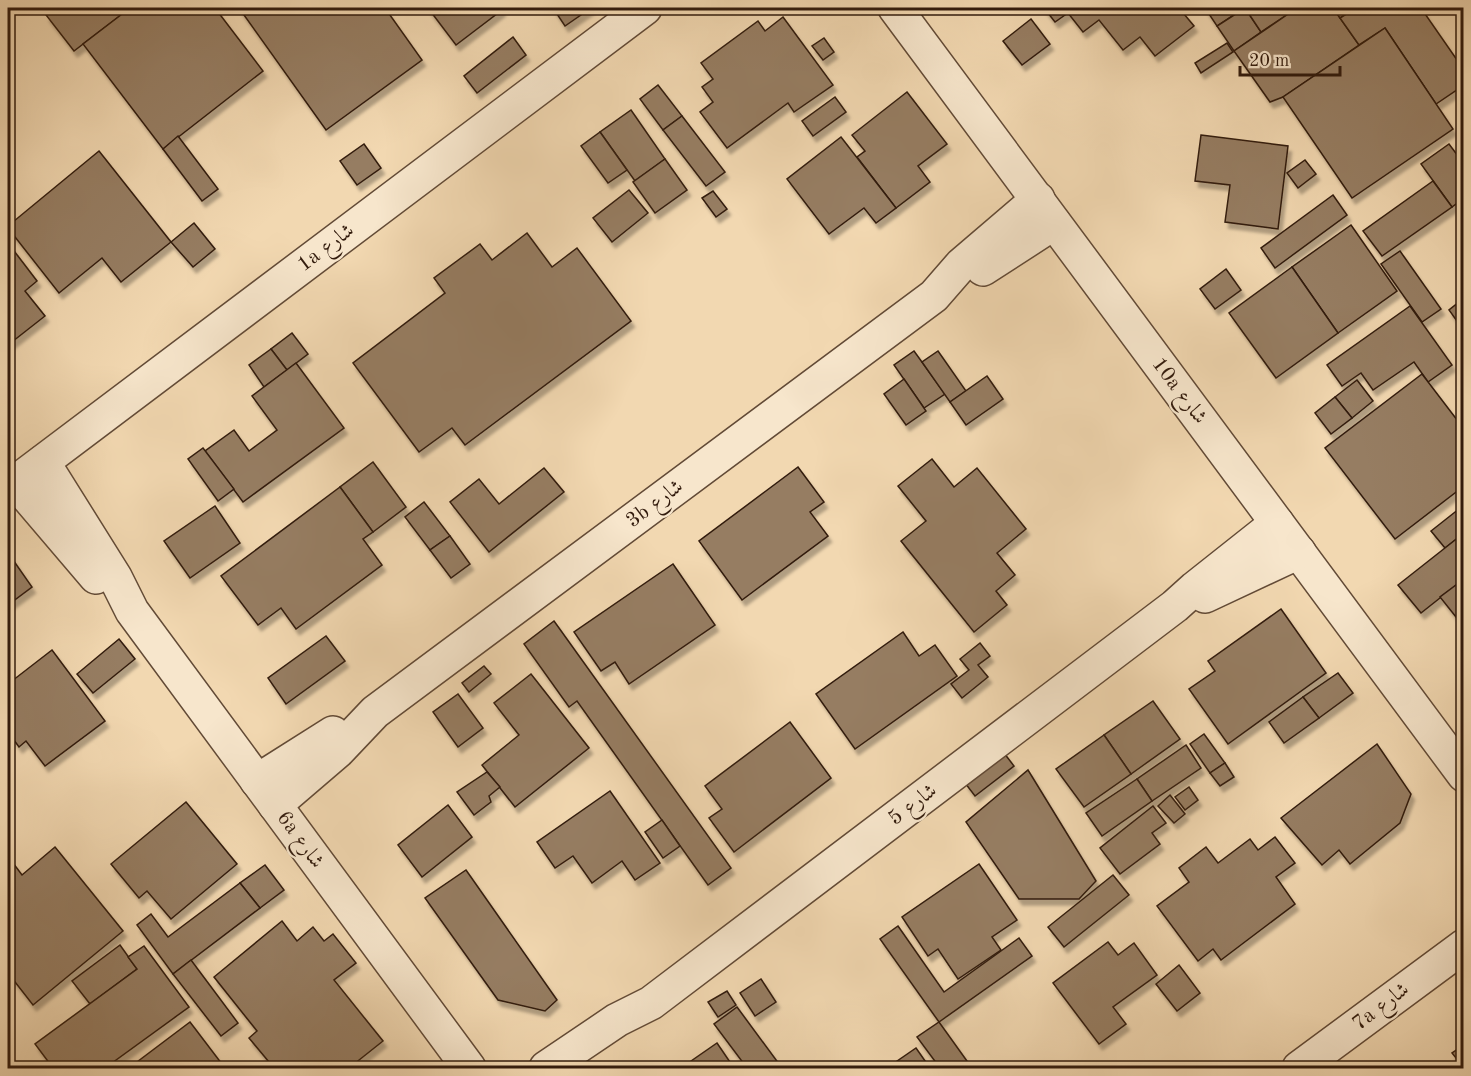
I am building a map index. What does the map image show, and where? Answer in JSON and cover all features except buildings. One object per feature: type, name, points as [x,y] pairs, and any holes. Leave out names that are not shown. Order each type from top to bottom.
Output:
[{"type":"street","name":"1a شارع","points":[[11,485],[645,8]]},
{"type":"street","name":"10a شارع","points":[[895,8],[1464,775]]},
{"type":"street","name":"3b شارع","points":[[266,793],[338,751],[375,712],[934,296],[968,279],[1046,211]]},
{"type":"street","name":"6a شارع","points":[[43,462],[115,577],[132,611],[469,1068]]},
{"type":"street","name":"6a شارع","points":[[11,485],[111,593],[132,611]]},
{"type":"street","name":"شارع 5","points":[[546,1068],[617,1020],[651,1003],[1175,606],[1277,523]]},
{"type":"street","name":"شارع 5","points":[[1175,606],[1211,594],[1299,552]]},
{"type":"street","name":"7a شارع","points":[[1299,1068],[1464,946]]},
{"type":"street","name":"شارع 5","points":[[584,1068],[625,1033],[651,1003]]}]
